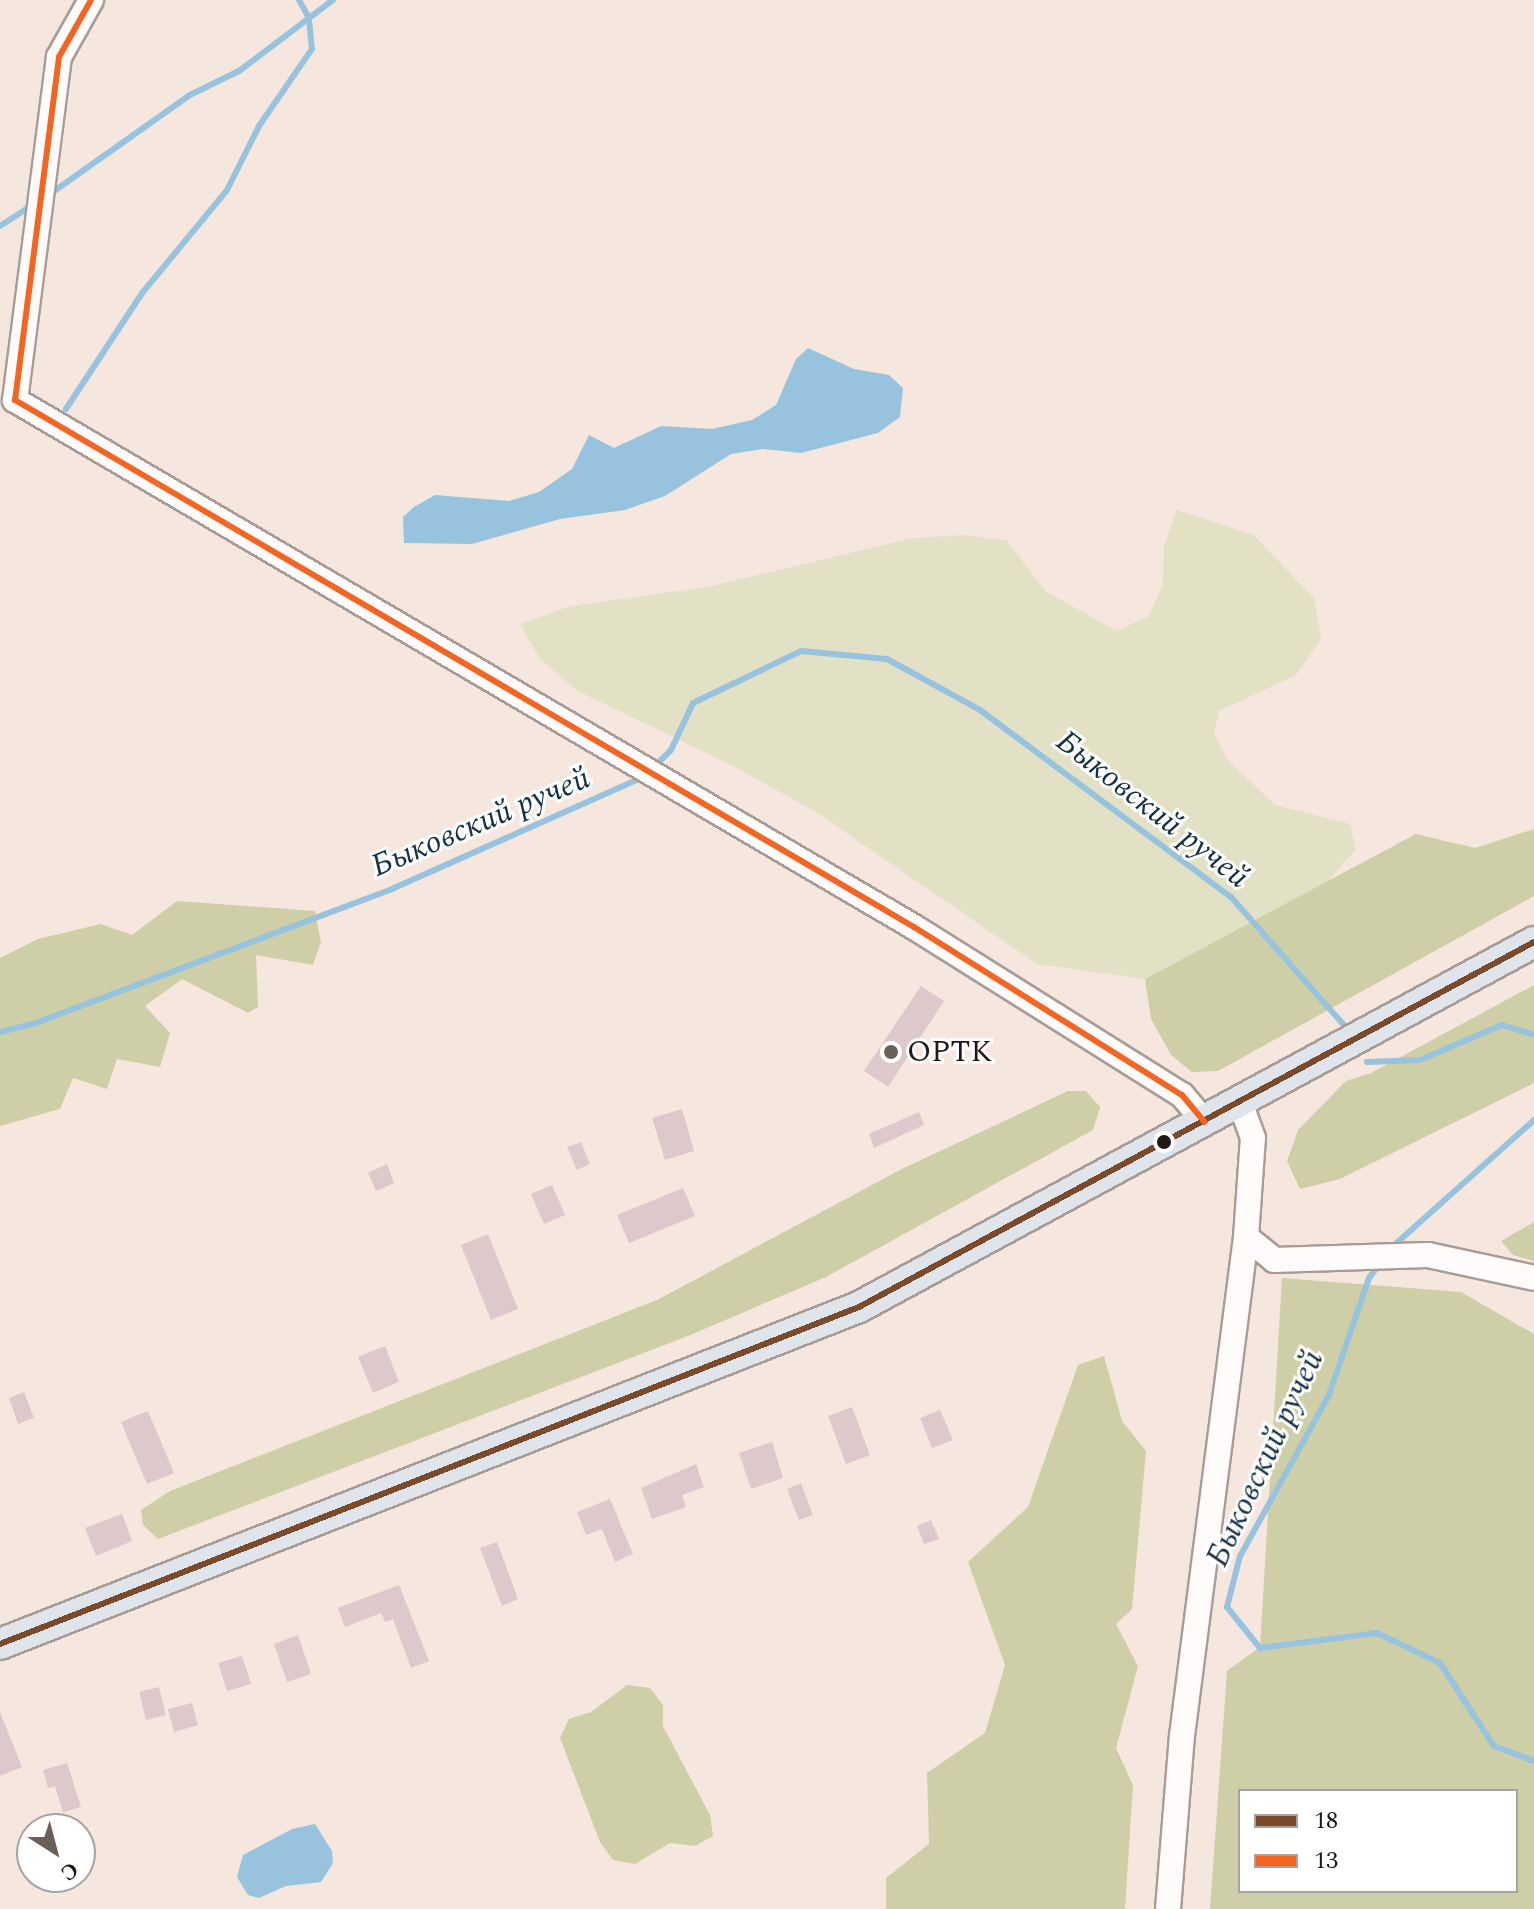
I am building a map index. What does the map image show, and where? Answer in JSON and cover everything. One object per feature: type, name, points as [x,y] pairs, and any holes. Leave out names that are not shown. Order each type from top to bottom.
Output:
[{"type":"main road","points":[[0,1644],[833,1318],[899,1288],[1534,942]]},
{"type":"street","points":[[91,0],[59,57],[15,400],[914,927],[1182,1095],[1205,1122]]},
{"type":"street","points":[[1168,1909],[1182,1736],[1246,1237],[1253,1138],[1240,1103]]},
{"type":"street","points":[[1246,1237],[1274,1260],[1428,1255],[1534,1278]]},
{"type":"green space","points":[[1177,510],[1253,535],[1314,598],[1321,639],[1296,675],[1219,711],[1214,732],[1227,759],[1275,805],[1350,824],[1356,849],[1327,882],[1145,979],[1037,964],[816,812],[733,766],[576,690],[540,659],[520,624],[571,606],[712,586],[913,538],[967,535],[1007,541],[1045,591],[1117,631],[1149,616],[1163,584],[1164,546]]},
{"type":"green space","points":[[1534,829],[1534,896],[1218,1071],[1192,1072],[1171,1055],[1151,1019],[1145,979],[1416,834],[1475,848]]},
{"type":"green space","points":[[177,901],[315,911],[321,942],[313,965],[256,955],[258,1007],[248,1013],[182,979],[145,1006],[170,1033],[160,1067],[117,1059],[107,1089],[73,1078],[60,1109],[0,1126],[0,958],[38,939],[101,924],[132,935]]},
{"type":"green space","points":[[1534,985],[1534,1083],[1340,1179],[1300,1189],[1287,1161],[1298,1130],[1346,1081],[1371,1073]]},
{"type":"green space","points":[[1068,1091],[1086,1091],[1100,1107],[1093,1130],[826,1277],[688,1336],[158,1539],[143,1525],[141,1510],[170,1491],[657,1300],[902,1169]]},
{"type":"green space","points":[[1534,1222],[1534,1261],[1513,1255],[1501,1241]]},
{"type":"green space","points":[[1282,1278],[1461,1292],[1534,1334],[1534,1909],[1210,1909],[1227,1671],[1260,1647]]},
{"type":"green space","points":[[1104,1356],[1122,1421],[1146,1451],[1132,1609],[1116,1624],[1138,1666],[1116,1748],[1133,1785],[1125,1909],[886,1909],[886,1878],[929,1844],[927,1773],[985,1733],[1005,1665],[968,1562],[1028,1507],[1078,1365]]},
{"type":"green space","points":[[627,1685],[650,1688],[663,1705],[663,1726],[710,1815],[713,1836],[695,1846],[670,1843],[635,1864],[613,1860],[600,1842],[560,1738],[569,1719],[591,1712]]},
{"type":"water","points":[[808,348],[854,369],[889,375],[903,388],[900,417],[878,433],[801,453],[763,449],[731,454],[665,496],[625,510],[560,519],[472,544],[404,543],[403,517],[414,507],[435,495],[509,501],[539,492],[572,469],[589,435],[614,448],[661,426],[712,429],[752,420],[776,405],[796,359]]},
{"type":"water","points":[[315,1824],[332,1851],[333,1863],[321,1882],[286,1886],[259,1898],[248,1895],[237,1877],[243,1855],[292,1829]]},
{"type":"building","points":[[921,986],[944,1001],[888,1087],[864,1071]]},
{"type":"building","points":[[682,1109],[694,1151],[665,1160],[652,1118]]},
{"type":"building","points":[[919,1112],[924,1125],[874,1148],[869,1134]]},
{"type":"building","points":[[581,1142],[590,1164],[577,1170],[567,1147]]},
{"type":"building","points":[[387,1164],[394,1183],[376,1191],[368,1173]]},
{"type":"building","points":[[552,1185],[565,1215],[544,1224],[531,1194]]},
{"type":"building","points":[[683,1188],[695,1216],[629,1243],[617,1215]]},
{"type":"building","points":[[488,1234],[518,1309],[491,1320],[461,1245]]},
{"type":"building","points":[[385,1346],[399,1382],[373,1393],[358,1357]]},
{"type":"building","points":[[24,1392],[34,1418],[18,1424],[9,1398]]},
{"type":"building","points":[[852,1407],[870,1455],[846,1464],[828,1416]]},
{"type":"building","points":[[940,1410],[953,1440],[932,1448],[920,1418]]},
{"type":"building","points":[[148,1411],[174,1473],[147,1484],[121,1422]]},
{"type":"building","points":[[772,1442],[783,1478],[751,1489],[739,1453]]},
{"type":"building","points":[[696,1464],[704,1487],[682,1495],[686,1507],[652,1519],[641,1488]]},
{"type":"building","points":[[801,1483],[813,1515],[799,1520],[787,1489]]},
{"type":"building","points":[[610,1499],[633,1554],[615,1562],[602,1529],[586,1535],[577,1512]]},
{"type":"building","points":[[122,1514],[132,1541],[96,1556],[85,1528]]},
{"type":"building","points":[[931,1520],[939,1539],[924,1544],[917,1526]]},
{"type":"building","points":[[497,1542],[518,1599],[502,1606],[480,1548]]},
{"type":"building","points":[[399,1585],[429,1661],[411,1668],[393,1619],[385,1622],[381,1613],[345,1627],[338,1608]]},
{"type":"building","points":[[298,1635],[311,1674],[287,1682],[274,1644]]},
{"type":"building","points":[[242,1656],[251,1684],[227,1691],[218,1663]]},
{"type":"building","points":[[159,1687],[166,1715],[146,1720],[139,1692]]},
{"type":"building","points":[[192,1703],[198,1725],[174,1732],[168,1709]]},
{"type":"building","points":[[0,1712],[22,1767],[0,1776]]},
{"type":"building","points":[[67,1763],[81,1807],[63,1812],[55,1786],[48,1788],[43,1770]]},
{"type":"waterway","points":[[66,409],[143,292],[227,190],[259,126],[312,49],[309,18],[299,0]]},
{"type":"waterway","points":[[50,194],[190,95],[239,71],[333,0]]},
{"type":"waterway","points":[[0,226],[34,204]]},
{"type":"waterway","name":"Быковский ручей","points":[[653,768],[671,750],[693,703],[801,651],[887,659],[980,710],[1231,897],[1344,1025]]},
{"type":"waterway","name":"Быковский ручей","points":[[0,1032],[33,1024],[394,888],[646,776]]},
{"type":"waterway","name":"Быковский ручей","points":[[1367,1062],[1420,1060],[1502,1025],[1534,1035]]},
{"type":"waterway","name":"Быковский ручей","points":[[1391,1248],[1534,1120]]},
{"type":"waterway","name":"Быковский ручей","points":[[1380,1263],[1369,1278],[1329,1395],[1240,1556],[1227,1607],[1260,1648],[1377,1633],[1440,1663],[1494,1746],[1534,1761]]},
{"type":"transit line","name":"13","points":[[91,0],[59,57],[15,400],[914,927],[1182,1095],[1205,1122]]},
{"type":"transit line","name":"18","points":[[0,1644],[859,1307],[1534,942]]},
{"type":"place","name":"ОРТК","points":[[891,1052]]}]
